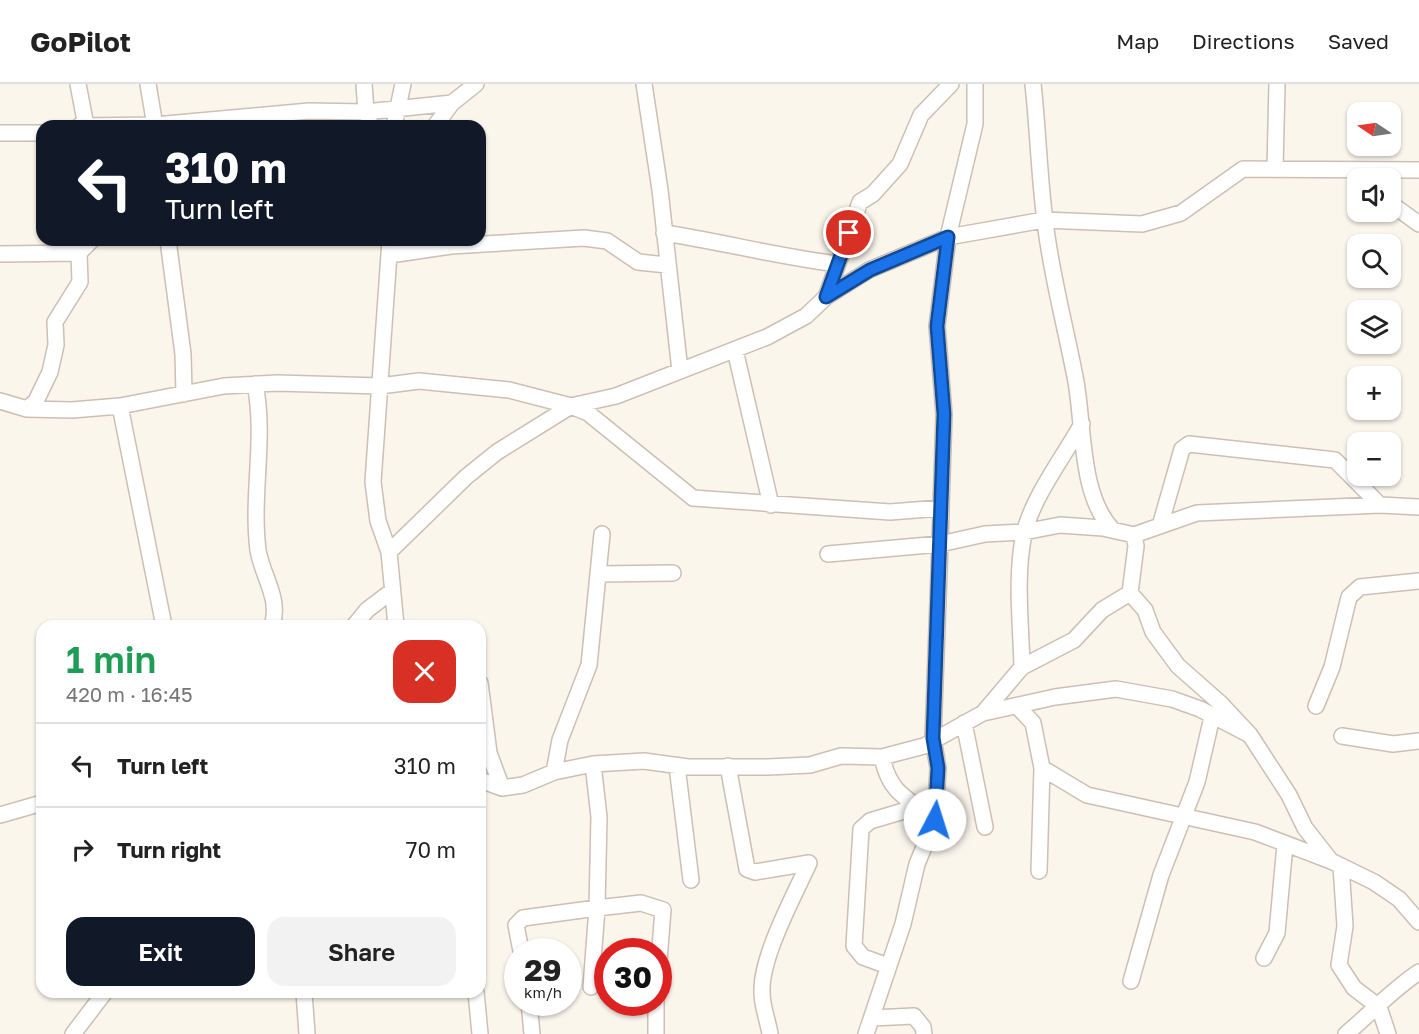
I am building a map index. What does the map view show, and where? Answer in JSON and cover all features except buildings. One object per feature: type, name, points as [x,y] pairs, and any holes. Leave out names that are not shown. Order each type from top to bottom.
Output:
[{"type":"street","points":[[78,84],[83,120]]},
{"type":"street","points":[[148,84],[154,120]]},
{"type":"street","points":[[364,84],[369,119]]},
{"type":"street","points":[[395,120],[403,84]]},
{"type":"street","points":[[439,120],[452,103],[476,84]]},
{"type":"street","points":[[644,84],[680,371]]},
{"type":"street","points":[[826,297],[860,202],[873,194],[900,164],[921,115],[951,84]]},
{"type":"street","points":[[866,1034],[903,924],[917,864],[935,820],[938,768],[933,738],[944,414],[937,326],[948,237],[975,123],[975,84]]},
{"type":"street","points":[[1033,84],[1044,220],[1082,424],[1083,455],[1102,518],[1113,530]]},
{"type":"street","points":[[1275,168],[1277,84]]},
{"type":"street","points":[[210,120],[309,111],[369,119],[397,107],[452,103]]},
{"type":"street","points":[[0,133],[36,133]]},
{"type":"street","points":[[389,552],[497,452],[571,406],[616,396],[735,350],[806,316],[826,297],[870,270],[948,237],[1044,220],[1142,224],[1181,213],[1243,170],[1275,168],[1347,173]]},
{"type":"street","points":[[1401,169],[1419,170]]},
{"type":"street","points":[[1401,211],[1419,224]]},
{"type":"street","points":[[664,233],[704,239],[744,250],[838,264]]},
{"type":"street","points":[[486,244],[584,238],[608,241],[638,262],[667,266]]},
{"type":"street","points":[[0,254],[79,253],[86,246]]},
{"type":"street","points":[[169,246],[183,354],[184,394]]},
{"type":"street","points":[[395,620],[389,552],[378,521],[373,482],[380,354],[390,247],[451,246]]},
{"type":"street","points":[[27,409],[36,401],[50,372],[56,345],[55,322],[80,282],[79,253]]},
{"type":"street","points":[[735,350],[758,458],[771,505]]},
{"type":"street","points":[[0,400],[27,409],[120,406],[224,386],[255,384],[380,386],[419,381],[509,390],[571,406],[588,413],[693,498],[890,512],[941,508]]},
{"type":"street","points":[[255,384],[259,414],[255,512],[259,552],[273,594],[272,620]]},
{"type":"street","points":[[120,406],[163,620]]},
{"type":"street","points":[[1022,667],[1019,569],[1024,532],[1036,504],[1082,424]]},
{"type":"street","points":[[1160,526],[1182,449],[1189,444],[1335,460],[1380,505]]},
{"type":"street","points":[[828,554],[940,544],[985,534],[1024,532],[1060,525],[1113,530],[1134,535],[1197,513],[1380,505],[1419,507]]},
{"type":"street","points":[[554,772],[560,740],[589,665],[602,534]]},
{"type":"street","points":[[1134,535],[1136,546],[1130,593],[1144,610],[1153,632],[1178,666],[1220,703],[1250,735],[1290,795],[1305,828],[1336,863],[1345,926],[1339,965],[1354,988],[1379,1007],[1388,1034]]},
{"type":"street","points":[[598,574],[673,573]]},
{"type":"street","points":[[1316,706],[1332,667],[1349,597],[1360,587],[1419,581]]},
{"type":"street","points":[[359,620],[367,610],[392,591]]},
{"type":"street","points":[[486,782],[502,788],[523,785],[554,772],[593,764],[644,762],[677,766],[810,765],[841,756],[882,757],[924,746],[933,738],[983,712],[1022,667],[1074,640],[1102,610],[1130,593]]},
{"type":"street","points":[[983,712],[1018,707],[1055,697],[1116,690],[1172,699],[1250,735]]},
{"type":"street","points":[[1018,707],[1033,723],[1042,768],[1039,871]]},
{"type":"street","points":[[1131,981],[1161,875],[1197,782],[1212,717]]},
{"type":"street","points":[[964,723],[985,827]]},
{"type":"street","points":[[486,729],[489,753],[502,788]]},
{"type":"street","points":[[1342,736],[1393,744],[1419,741]]},
{"type":"street","points":[[882,757],[886,777],[899,795],[935,820]]},
{"type":"street","points":[[591,987],[597,909],[599,817],[593,764]]},
{"type":"street","points":[[677,766],[691,880]]},
{"type":"street","points":[[728,766],[747,869],[755,872],[809,863],[772,945],[766,969],[762,992],[770,1034]]},
{"type":"street","points":[[1042,768],[1087,795],[1255,832],[1336,863],[1374,882],[1399,899],[1419,922]]},
{"type":"street","points":[[0,816],[36,805]]},
{"type":"street","points":[[888,966],[862,957],[854,946],[861,829],[870,821],[917,807]]},
{"type":"street","points":[[1264,958],[1277,933],[1285,844]]},
{"type":"street","points":[[518,938],[516,926],[523,918],[641,903],[663,910],[661,938]]},
{"type":"street","points":[[1346,1034],[1379,1007],[1393,989],[1419,972]]},
{"type":"street","points":[[73,1034],[100,998]]},
{"type":"street","points":[[304,998],[307,1034]]},
{"type":"street","points":[[477,998],[480,1034]]},
{"type":"street","points":[[530,1016],[532,1034]]},
{"type":"street","points":[[656,1016],[656,1034]]},
{"type":"street","points":[[872,1018],[914,1016],[923,1027],[924,1034]]},
{"type":"route","points":[[849,233],[826,297],[849,285],[870,270],[948,237],[937,326],[944,414],[933,738],[938,768],[935,820]]}]
